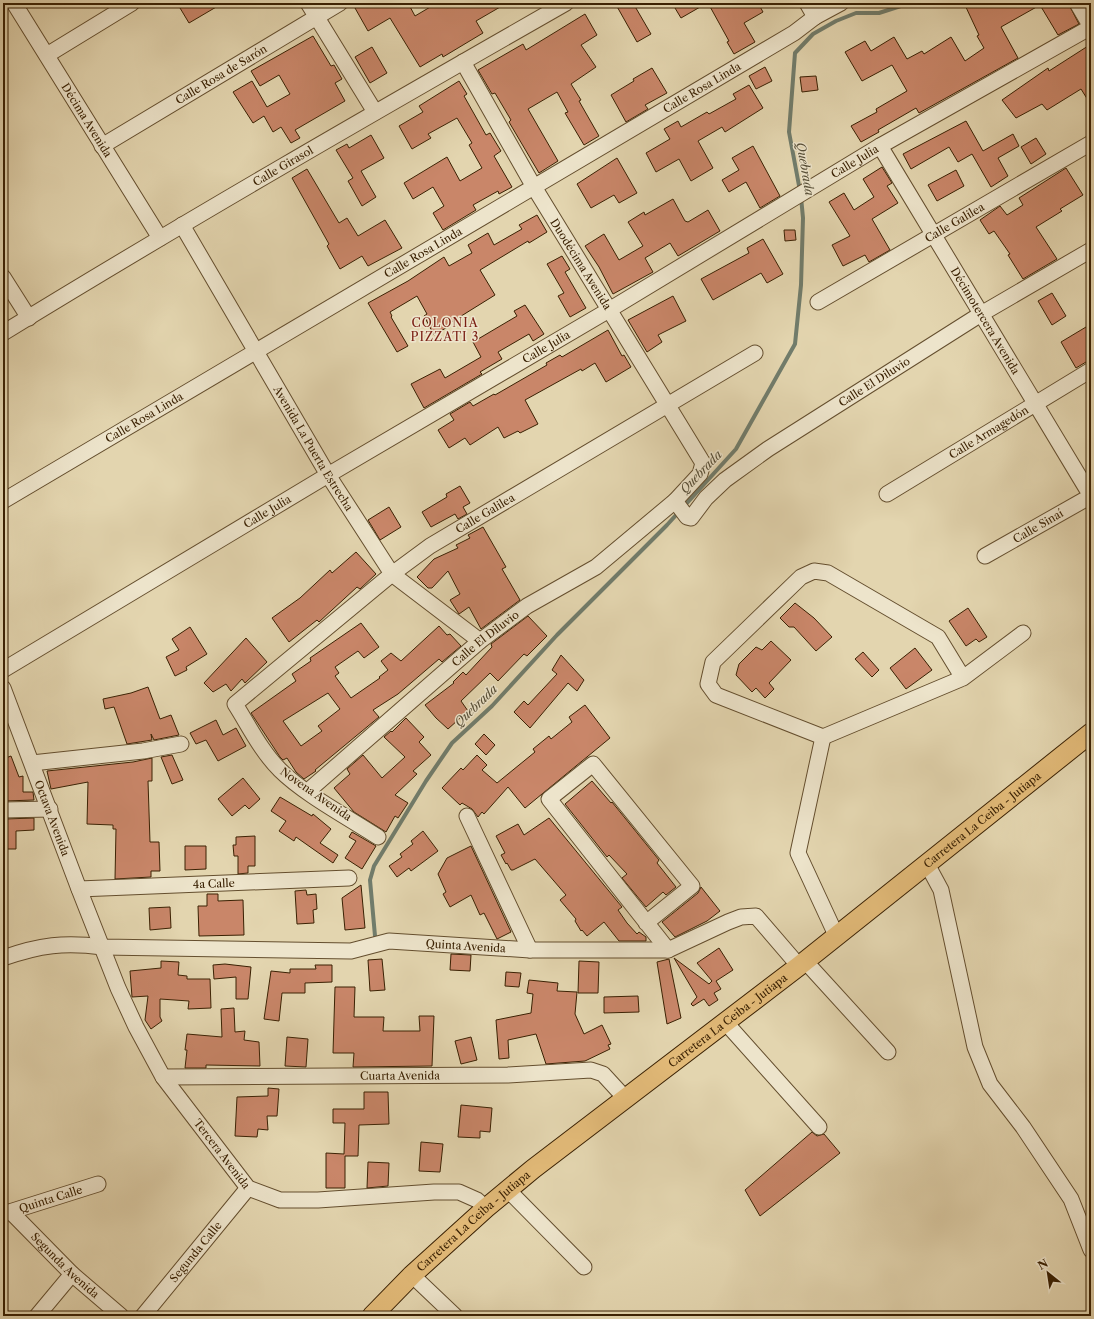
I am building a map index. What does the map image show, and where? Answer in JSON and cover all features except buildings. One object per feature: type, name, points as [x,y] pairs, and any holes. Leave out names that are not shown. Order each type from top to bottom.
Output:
[{"type":"main road","name":"Carretera La Ceiba - Jutiapa","points":[[372,1316],[412,1275],[508,1190],[625,1098],[802,963],[1091,733]]},
{"type":"street","name":"Décima Avenida","points":[[14,3],[160,238]]},
{"type":"street","points":[[47,55],[132,3]]},
{"type":"street","points":[[308,3],[375,112]]},
{"type":"street","name":"Calle Rosa de Sarón","points":[[102,146],[340,3]]},
{"type":"street","name":"Calle Girasol","points":[[3,333],[182,225],[375,112],[566,3]]},
{"type":"street","points":[[807,3],[814,18]]},
{"type":"street","name":"Calle Rosa Linda","points":[[3,501],[794,33],[814,18],[841,3]]},
{"type":"street","points":[[1077,3],[1091,27]]},
{"type":"street","name":"Calle Julia","points":[[3,670],[328,475],[610,310],[880,146],[1091,27]]},
{"type":"street","name":"Duodécima Avenida","points":[[463,62],[534,187],[703,463]]},
{"type":"street","name":"Calle Galilea","points":[[818,302],[1091,143]]},
{"type":"street","name":"Décimotercera Avenida","points":[[880,146],[1091,496]]},
{"type":"street","name":"Avenida La Puerta Estrecha","points":[[182,225],[328,475],[392,574],[480,641]]},
{"type":"street","name":"Calle El Diluvio","points":[[680,508],[690,518],[706,498],[725,480],[768,449],[981,314],[1091,250]]},
{"type":"street","points":[[3,277],[28,318]]},
{"type":"street","name":"Calle Galilea","points":[[235,704],[392,574],[430,546],[755,353]]},
{"type":"street","name":"Calle Armagedón","points":[[887,494],[1091,370]]},
{"type":"street","name":"Calle El Diluvio","points":[[308,791],[480,641],[528,606],[596,567],[680,508],[700,474],[703,463]]},
{"type":"street","name":"Calle Sinaí","points":[[985,556],[1091,496]]},
{"type":"street","points":[[963,678],[938,637],[828,573],[814,571],[801,577],[713,662],[708,684],[716,695],[823,738],[963,678],[1023,633]]},
{"type":"street","name":"Octava Avenida","points":[[3,688],[79,889],[103,947]]},
{"type":"street","name":"Novena Avenida","points":[[235,704],[263,749],[276,765],[308,791],[378,837]]},
{"type":"street","points":[[823,738],[798,852],[836,935]]},
{"type":"street","points":[[32,763],[143,752],[181,744]]},
{"type":"street","points":[[646,923],[692,886],[593,764],[549,799],[646,923],[668,950]]},
{"type":"street","points":[[3,810],[50,810]]},
{"type":"street","points":[[467,816],[530,950]]},
{"type":"street","points":[[927,864],[941,890],[975,1047],[990,1084],[1023,1127],[1071,1199],[1091,1250]]},
{"type":"street","name":"4a Calle","points":[[79,889],[348,878]]},
{"type":"street","name":"Quinta Avenida","points":[[103,947],[351,951],[389,941],[530,950],[668,950],[728,922],[741,917],[756,916],[802,963]]},
{"type":"street","points":[[3,958],[30,948],[74,943],[103,947]]},
{"type":"street","name":"Tercera Avenida","points":[[103,947],[118,988],[133,1021],[163,1077],[248,1188],[280,1200],[318,1200],[434,1192],[458,1192],[477,1200],[486,1208]]},
{"type":"street","points":[[802,963],[888,1052]]},
{"type":"street","points":[[726,1022],[818,1127]]},
{"type":"street","name":"Cuarta Avenida","points":[[163,1077],[508,1075],[591,1070],[603,1074],[625,1098]]},
{"type":"street","name":"Quinta Calle","points":[[7,1213],[98,1184]]},
{"type":"street","name":"Segunda Calle","points":[[143,1316],[248,1188]]},
{"type":"street","points":[[508,1190],[584,1267]]},
{"type":"street","name":"Segunda Avenida","points":[[7,1213],[72,1274],[121,1316]]},
{"type":"street","points":[[37,1316],[72,1274]]},
{"type":"street","points":[[412,1275],[454,1316]]},
{"type":"waterway","name":"Quebrada","points":[[800,191],[789,132],[795,53],[813,34],[836,21],[856,13],[879,13],[910,3]]},
{"type":"waterway","name":"Quebrada","points":[[375,936],[370,880],[374,866],[426,781],[452,743],[492,706],[557,635],[667,525],[736,449],[795,344],[801,285],[803,218],[801,197]]},
{"type":"district","name":"COLONIA PIZZATI 3","points":[[445,330]]}]
